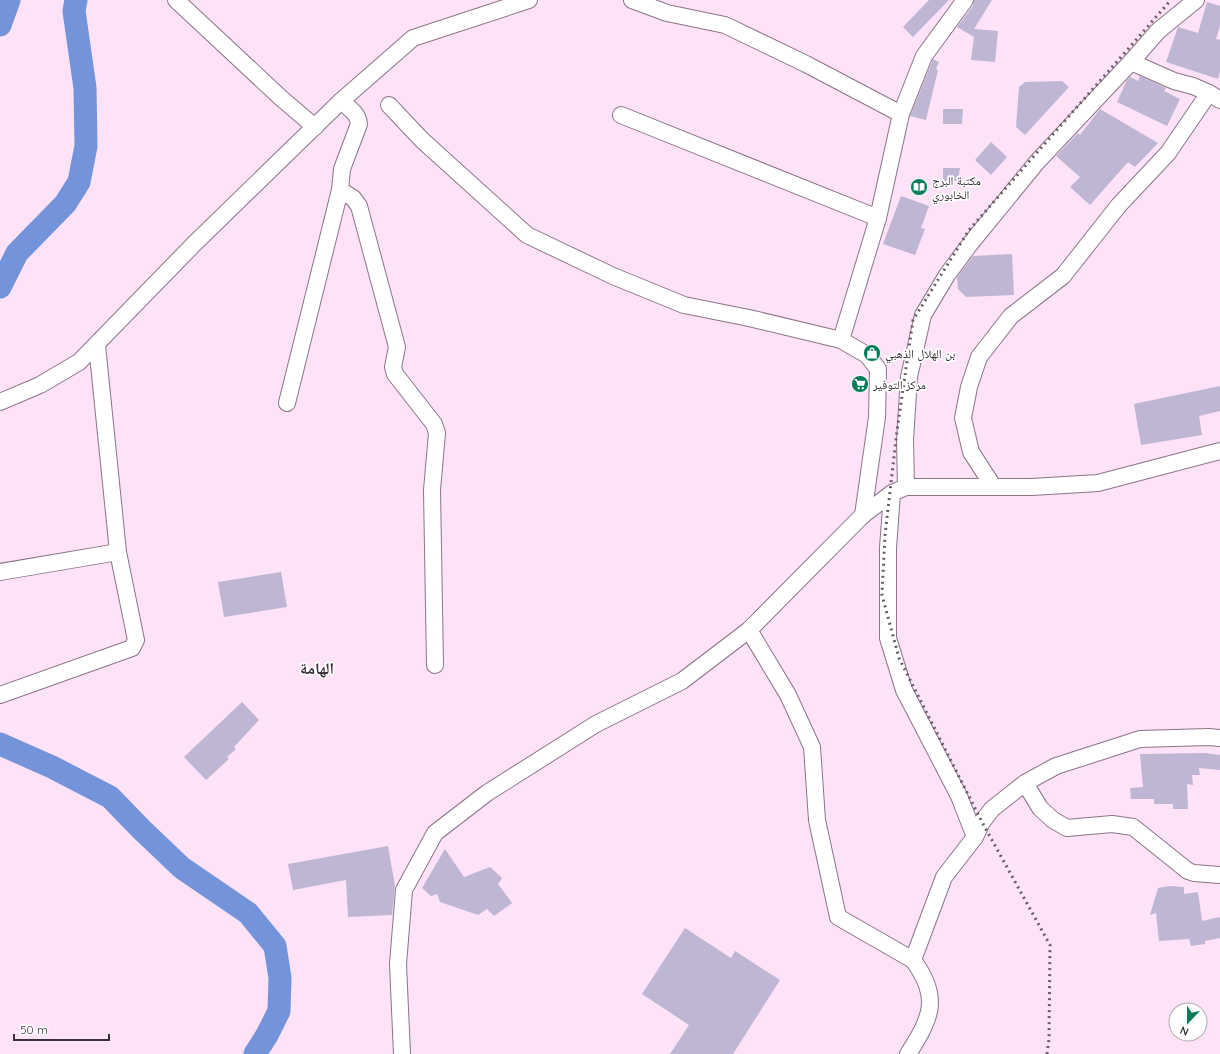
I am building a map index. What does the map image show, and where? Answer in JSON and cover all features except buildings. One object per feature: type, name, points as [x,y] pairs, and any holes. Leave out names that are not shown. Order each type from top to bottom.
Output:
[{"type":"street","points":[[176,0],[280,98],[315,127]]},
{"type":"street","points":[[0,402],[40,385],[79,362],[194,244],[341,101],[413,38],[529,0]]},
{"type":"street","points":[[632,0],[667,12],[725,25],[806,64],[901,114]]},
{"type":"street","points":[[841,340],[878,218],[901,114],[924,56],[965,0]]},
{"type":"street","points":[[906,486],[905,440],[909,377],[923,315],[947,275],[970,244],[1037,162],[1131,62],[1158,31],[1196,0]]},
{"type":"street","points":[[993,486],[971,452],[963,418],[969,387],[979,357],[1011,316],[1063,276],[1119,205],[1168,153],[1215,96],[1193,86],[1174,81],[1131,62]]},
{"type":"street","points":[[287,403],[340,190],[342,169],[359,124],[359,119],[354,111],[341,101]]},
{"type":"street","points":[[389,105],[422,140],[527,235],[613,276],[684,305],[749,318],[841,340],[866,355],[878,369],[876,417],[863,515]]},
{"type":"street","points":[[621,115],[878,218]]},
{"type":"street","points":[[340,190],[353,198],[359,206],[397,347],[393,367],[395,374],[434,424],[437,433],[432,490],[435,665]]},
{"type":"street","points":[[0,695],[132,648],[136,640],[118,552],[97,345]]},
{"type":"street","points":[[402,1054],[398,964],[404,890],[435,833],[487,792],[596,724],[682,681],[749,630],[863,515],[906,486],[1032,487],[1098,483],[1220,451]]},
{"type":"street","points":[[892,494],[888,548],[888,638],[904,690],[959,796],[975,837]]},
{"type":"street","points":[[0,572],[118,552]]},
{"type":"street","points":[[749,630],[788,696],[812,747],[818,820],[838,917],[914,960],[925,976],[931,1002],[927,1022],[908,1054]]},
{"type":"street","points":[[914,960],[944,877],[975,837],[982,822],[992,809],[1025,784],[1056,766],[1140,738],[1220,738]]},
{"type":"street","points":[[1025,784],[1040,808],[1053,820],[1067,828],[1112,824],[1133,827],[1188,871],[1194,874],[1220,875]]},
{"type":"waterway","points":[[0,25],[9,0]]},
{"type":"waterway","points":[[0,287],[17,253],[65,204],[79,182],[86,146],[85,88],[74,11],[76,0]]},
{"type":"waterway","points":[[0,744],[52,767],[110,797],[182,868],[248,913],[275,946],[280,978],[279,1011],[267,1035],[255,1054]]},
{"type":"railway","points":[[1047,1054],[1049,1039],[1050,945],[982,822],[899,658],[882,595],[885,535],[897,431],[913,320],[969,230],[1171,0]]},
{"type":"place","name":"مكتبة البرج الخابوري","points":[[919,187]]},
{"type":"place","name":"بن الهلال الذهبي","points":[[872,353]]},
{"type":"place","name":"مركز التوفير","points":[[860,384]]},
{"type":"district","name":"الهامة","points":[[317,668]]}]
